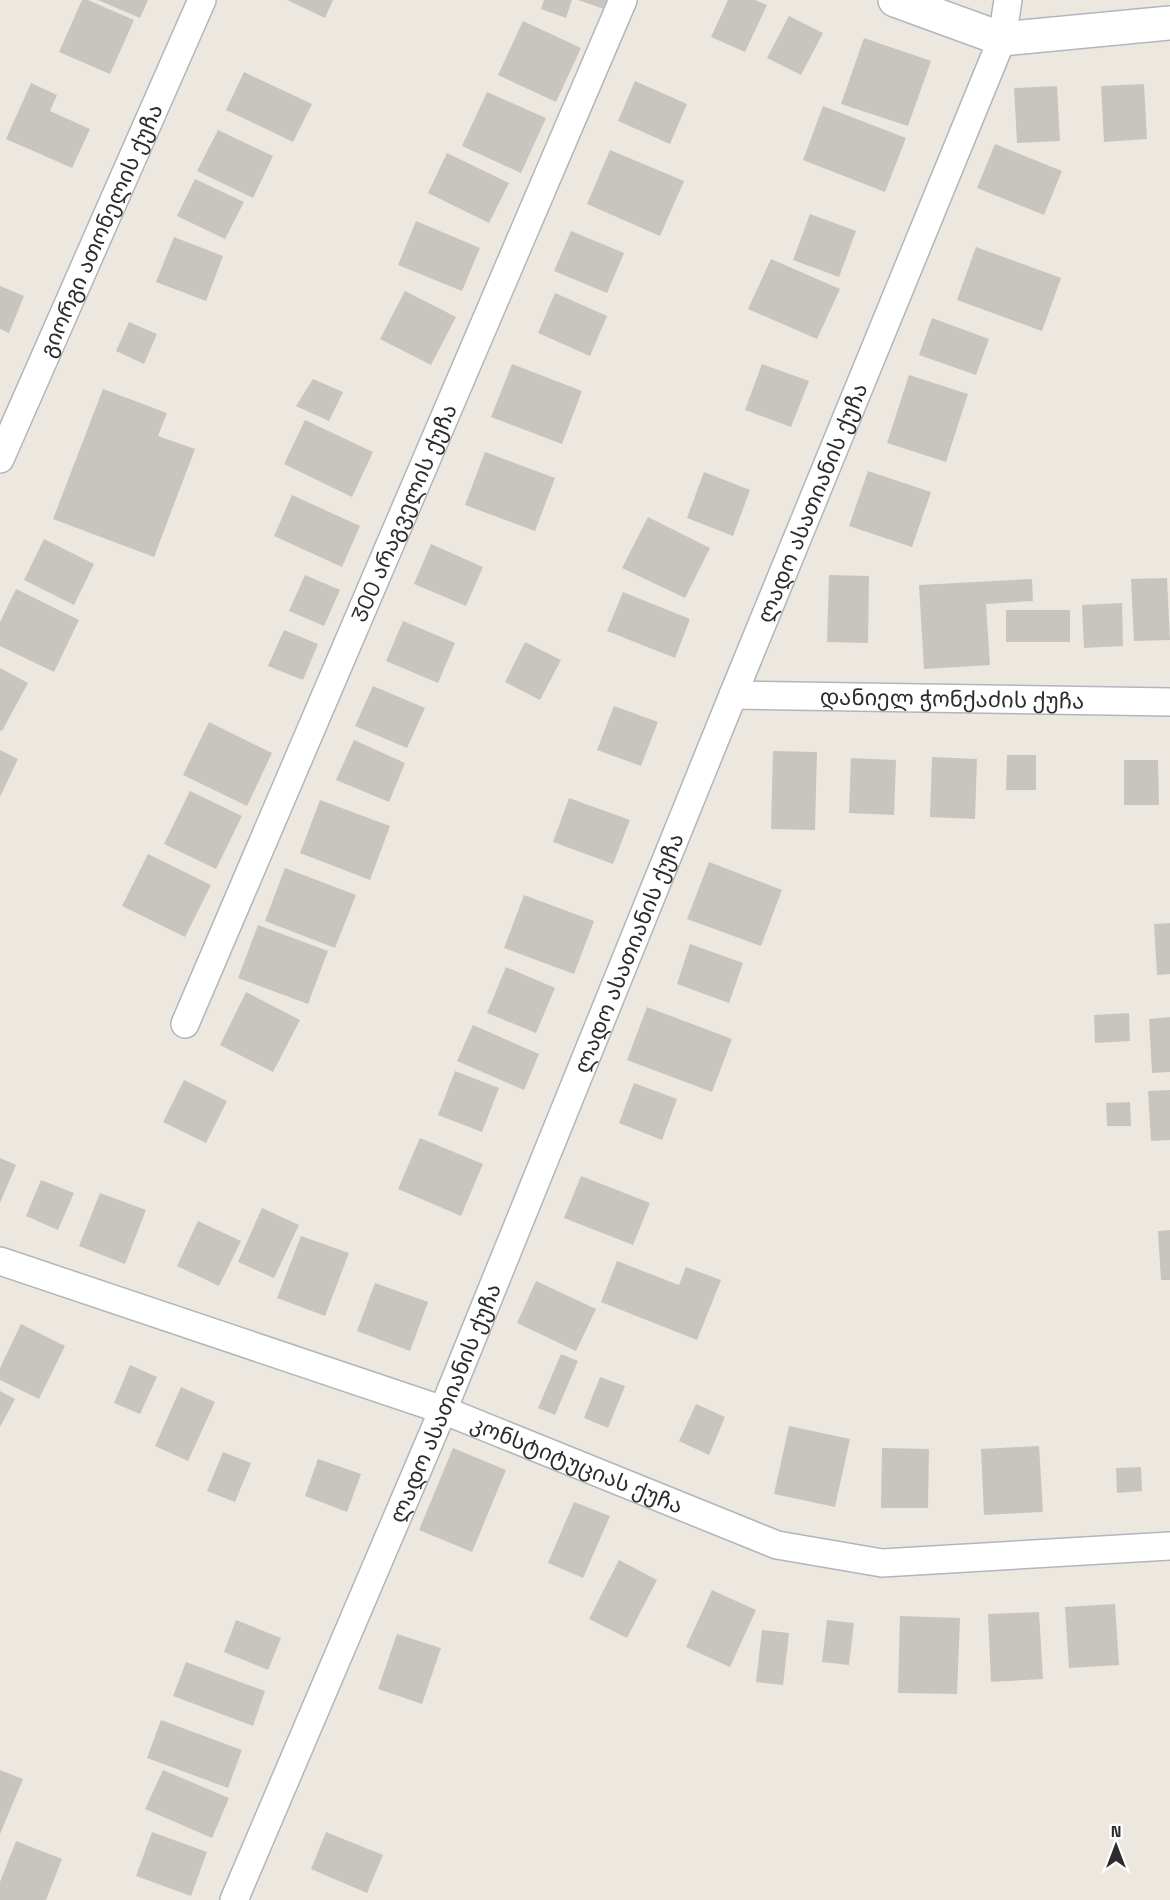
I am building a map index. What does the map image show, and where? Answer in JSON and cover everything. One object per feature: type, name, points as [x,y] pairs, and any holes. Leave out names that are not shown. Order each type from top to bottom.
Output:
[{"type":"street","name":"გიორგი ათონელის ქუჩა","points":[[0,459],[201,0]]},
{"type":"street","name":"300 არაგველის ქუჩა","points":[[185,1024],[623,0]]},
{"type":"street","points":[[895,0],[1002,39],[1170,22]]},
{"type":"street","name":"ლადო ასათიანის ქუჩა","points":[[234,1900],[443,1410],[1002,39],[1008,0]]},
{"type":"street","name":"დანიელ ჭონქაძის ქუჩა","points":[[733,695],[1170,702]]},
{"type":"street","name":"კონსტიტუციას ქუჩა","points":[[0,1260],[443,1410],[777,1545],[882,1563],[1170,1546]]},
{"type":"building","points":[[82,0],[88,0],[134,20],[110,74],[59,52]]},
{"type":"building","points":[[98,0],[148,0],[140,18]]},
{"type":"building","points":[[287,0],[333,0],[325,18]]},
{"type":"building","points":[[544,0],[572,0],[566,18],[541,9]]},
{"type":"building","points":[[578,0],[607,0],[604,9]]},
{"type":"building","points":[[728,0],[755,0],[767,5],[745,52],[711,37]]},
{"type":"building","points":[[789,16],[823,33],[801,75],[767,58]]},
{"type":"building","points":[[523,21],[581,48],[556,102],[498,75]]},
{"type":"building","points":[[864,38],[931,61],[908,126],[841,104]]},
{"type":"building","points":[[244,72],[312,104],[293,142],[226,110]]},
{"type":"building","points":[[635,81],[687,104],[670,144],[618,121]]},
{"type":"building","points":[[31,83],[57,95],[50,111],[90,129],[72,168],[6,139]]},
{"type":"building","points":[[1144,84],[1147,139],[1104,142],[1101,86]]},
{"type":"building","points":[[1057,86],[1060,141],[1017,143],[1014,88]]},
{"type":"building","points":[[487,92],[546,118],[521,173],[462,146]]},
{"type":"building","points":[[823,106],[906,138],[885,192],[803,160]]},
{"type":"building","points":[[218,130],[273,156],[253,198],[197,171]]},
{"type":"building","points":[[995,144],[1062,171],[1044,215],[977,188]]},
{"type":"building","points":[[610,150],[684,181],[660,236],[587,204]]},
{"type":"building","points":[[447,153],[509,183],[489,223],[428,193]]},
{"type":"building","points":[[195,179],[244,202],[225,239],[177,216]]},
{"type":"building","points":[[810,214],[856,231],[839,277],[793,260]]},
{"type":"building","points":[[416,221],[480,248],[462,291],[398,265]]},
{"type":"building","points":[[571,231],[624,253],[607,293],[554,271]]},
{"type":"building","points":[[174,237],[223,256],[206,301],[156,282]]},
{"type":"building","points":[[976,247],[1061,278],[1042,331],[957,300]]},
{"type":"building","points":[[771,259],[840,289],[817,339],[748,309]]},
{"type":"building","points":[[0,286],[24,296],[9,333],[0,329]]},
{"type":"building","points":[[405,291],[456,317],[431,365],[380,339]]},
{"type":"building","points":[[555,293],[607,316],[590,356],[538,333]]},
{"type":"building","points":[[932,318],[989,339],[976,375],[919,355]]},
{"type":"building","points":[[129,322],[157,334],[144,364],[116,351]]},
{"type":"building","points":[[512,364],[582,391],[562,444],[491,417]]},
{"type":"building","points":[[762,364],[809,381],[791,427],[745,410]]},
{"type":"building","points":[[909,375],[968,394],[946,462],[887,443]]},
{"type":"building","points":[[313,379],[343,392],[329,421],[296,406]]},
{"type":"building","points":[[103,389],[167,413],[158,436],[195,449],[154,557],[53,519]]},
{"type":"building","points":[[305,420],[373,452],[352,497],[284,464]]},
{"type":"building","points":[[485,452],[555,478],[535,531],[465,505]]},
{"type":"building","points":[[868,471],[931,492],[912,547],[849,526]]},
{"type":"building","points":[[704,472],[750,490],[733,536],[687,518]]},
{"type":"building","points":[[292,495],[360,526],[342,567],[274,536]]},
{"type":"building","points":[[648,517],[710,548],[685,598],[622,568]]},
{"type":"building","points":[[44,539],[94,564],[74,605],[24,580]]},
{"type":"building","points":[[431,544],[483,567],[466,606],[414,584]]},
{"type":"building","points":[[305,575],[340,590],[324,626],[289,611]]},
{"type":"building","points":[[829,575],[869,576],[868,643],[827,642]]},
{"type":"building","points":[[1167,578],[1170,640],[1134,641],[1131,579]]},
{"type":"building","points":[[1032,579],[1033,601],[986,604],[990,665],[924,669],[919,585]]},
{"type":"building","points":[[16,589],[79,620],[54,672],[0,646],[0,622]]},
{"type":"building","points":[[623,592],[690,619],[675,658],[607,631]]},
{"type":"building","points":[[1122,603],[1123,646],[1084,648],[1082,605]]},
{"type":"building","points":[[1006,610],[1070,610],[1070,642],[1006,642]]},
{"type":"building","points":[[403,621],[455,643],[438,683],[386,661]]},
{"type":"building","points":[[284,630],[318,644],[303,680],[268,666]]},
{"type":"building","points":[[525,642],[561,660],[540,700],[505,682]]},
{"type":"building","points":[[0,668],[28,683],[2,731],[0,730]]},
{"type":"building","points":[[373,686],[425,708],[407,748],[355,726]]},
{"type":"building","points":[[614,706],[658,722],[641,766],[597,750]]},
{"type":"building","points":[[209,722],[272,753],[247,806],[183,775]]},
{"type":"building","points":[[354,740],[405,763],[389,802],[336,780]]},
{"type":"building","points":[[0,750],[18,759],[0,797]]},
{"type":"building","points":[[773,751],[817,752],[815,830],[771,829]]},
{"type":"building","points":[[1007,755],[1036,755],[1036,790],[1006,790]]},
{"type":"building","points":[[932,757],[977,759],[975,819],[930,817]]},
{"type":"building","points":[[851,758],[896,760],[894,815],[849,813]]},
{"type":"building","points":[[1124,760],[1158,760],[1159,805],[1124,805]]},
{"type":"building","points":[[190,791],[242,816],[216,869],[164,844]]},
{"type":"building","points":[[569,798],[630,820],[613,864],[553,842]]},
{"type":"building","points":[[320,800],[390,826],[370,880],[300,853]]},
{"type":"building","points":[[148,854],[211,885],[185,937],[122,906]]},
{"type":"building","points":[[709,862],[782,890],[761,946],[687,919]]},
{"type":"building","points":[[285,868],[356,895],[335,948],[265,921]]},
{"type":"building","points":[[524,895],[594,921],[574,974],[504,948]]},
{"type":"building","points":[[1170,923],[1170,974],[1157,975],[1154,924]]},
{"type":"building","points":[[258,925],[328,951],[308,1004],[238,978]]},
{"type":"building","points":[[690,944],[743,963],[729,1003],[677,984]]},
{"type":"building","points":[[506,967],[555,988],[536,1033],[487,1013]]},
{"type":"building","points":[[246,992],[300,1020],[273,1072],[220,1045]]},
{"type":"building","points":[[647,1007],[732,1039],[712,1092],[627,1060]]},
{"type":"building","points":[[1129,1013],[1130,1041],[1095,1043],[1094,1015]]},
{"type":"building","points":[[1170,1017],[1170,1072],[1152,1073],[1149,1019]]},
{"type":"building","points":[[473,1025],[539,1054],[524,1090],[457,1061]]},
{"type":"building","points":[[455,1071],[499,1088],[482,1132],[438,1115]]},
{"type":"building","points":[[184,1080],[227,1101],[206,1143],[163,1122]]},
{"type":"building","points":[[634,1083],[677,1099],[662,1140],[619,1123]]},
{"type":"building","points":[[1170,1090],[1170,1140],[1151,1141],[1148,1091]]},
{"type":"building","points":[[1130,1102],[1131,1126],[1107,1126],[1106,1103]]},
{"type":"building","points":[[420,1138],[483,1164],[461,1216],[398,1189]]},
{"type":"building","points":[[0,1158],[16,1165],[0,1203]]},
{"type":"building","points":[[581,1176],[650,1203],[633,1245],[564,1218]]},
{"type":"building","points":[[41,1180],[74,1193],[58,1230],[26,1216]]},
{"type":"building","points":[[100,1193],[146,1210],[125,1264],[79,1246]]},
{"type":"building","points":[[262,1208],[299,1225],[274,1278],[238,1262]]},
{"type":"building","points":[[198,1221],[241,1241],[219,1286],[177,1266]]},
{"type":"building","points":[[1170,1230],[1170,1280],[1161,1280],[1158,1231]]},
{"type":"building","points":[[301,1236],[349,1253],[325,1316],[277,1298]]},
{"type":"building","points":[[617,1261],[679,1285],[686,1267],[721,1280],[697,1340],[601,1302]]},
{"type":"building","points":[[536,1281],[596,1309],[576,1351],[517,1323]]},
{"type":"building","points":[[375,1283],[428,1302],[410,1351],[357,1331]]},
{"type":"building","points":[[21,1324],[65,1346],[39,1399],[0,1380],[0,1368]]},
{"type":"building","points":[[561,1354],[578,1361],[555,1415],[538,1408]]},
{"type":"building","points":[[130,1365],[157,1377],[140,1414],[114,1403]]},
{"type":"building","points":[[600,1377],[625,1386],[608,1428],[584,1418]]},
{"type":"building","points":[[181,1387],[215,1402],[188,1461],[155,1446]]},
{"type":"building","points":[[0,1391],[15,1399],[0,1427]]},
{"type":"building","points":[[696,1404],[725,1417],[709,1455],[679,1441]]},
{"type":"building","points":[[789,1426],[850,1439],[835,1507],[774,1494]]},
{"type":"building","points":[[1039,1446],[1043,1512],[984,1515],[981,1449]]},
{"type":"building","points":[[453,1448],[506,1470],[472,1552],[419,1530]]},
{"type":"building","points":[[882,1448],[929,1449],[928,1508],[881,1508]]},
{"type":"building","points":[[223,1452],[251,1463],[235,1502],[207,1491]]},
{"type":"building","points":[[318,1459],[361,1474],[347,1512],[305,1496]]},
{"type":"building","points":[[1141,1467],[1142,1491],[1117,1493],[1116,1468]]},
{"type":"building","points":[[574,1502],[610,1516],[583,1578],[548,1563]]},
{"type":"building","points":[[619,1560],[657,1580],[627,1638],[589,1619]]},
{"type":"building","points":[[712,1590],[756,1610],[730,1667],[686,1647]]},
{"type":"building","points":[[1115,1604],[1119,1665],[1069,1668],[1065,1607]]},
{"type":"building","points":[[1039,1612],[1043,1679],[991,1682],[988,1614]]},
{"type":"building","points":[[900,1616],[960,1618],[957,1694],[898,1693]]},
{"type":"building","points":[[236,1620],[281,1638],[268,1670],[224,1652]]},
{"type":"building","points":[[827,1620],[854,1623],[849,1665],[822,1662]]},
{"type":"building","points":[[762,1630],[789,1633],[783,1685],[756,1682]]},
{"type":"building","points":[[397,1634],[441,1648],[422,1704],[378,1689]]},
{"type":"building","points":[[186,1662],[265,1691],[253,1726],[173,1696]]},
{"type":"building","points":[[161,1720],[242,1750],[228,1788],[147,1758]]},
{"type":"building","points":[[0,1770],[23,1779],[0,1834]]},
{"type":"building","points":[[163,1770],[229,1798],[212,1838],[145,1809]]},
{"type":"building","points":[[152,1832],[207,1852],[191,1896],[136,1876]]},
{"type":"building","points":[[326,1832],[383,1855],[367,1893],[311,1869]]},
{"type":"building","points":[[16,1841],[62,1859],[46,1900],[0,1900],[0,1882]]}]
